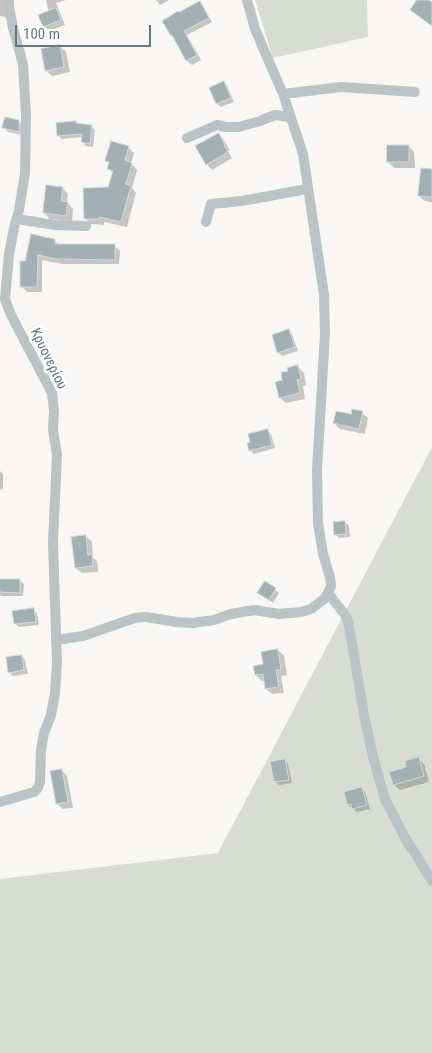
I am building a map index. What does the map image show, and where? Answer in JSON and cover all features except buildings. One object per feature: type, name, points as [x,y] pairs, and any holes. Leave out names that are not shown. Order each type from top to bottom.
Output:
[{"type":"street","name":"Κρυονερίου","points":[[0,802],[34,792],[38,788],[44,734],[56,693],[57,663],[53,542],[57,455],[53,430],[54,411],[52,393],[10,315],[5,299],[8,254],[17,219],[24,173],[26,114],[23,64],[9,0]]},
{"type":"street","points":[[56,640],[83,636],[135,618],[146,617],[192,623],[214,620],[231,614],[254,610],[279,614],[301,612],[311,609],[324,599],[331,586],[318,523],[317,470],[325,333],[324,295],[303,154],[283,94],[255,29],[247,0]]},
{"type":"street","points":[[283,94],[341,87],[415,92]]},
{"type":"street","points":[[187,138],[217,125],[226,127],[239,126],[275,115],[290,117]]},
{"type":"street","points":[[206,222],[211,204],[242,201],[307,189]]},
{"type":"street","points":[[17,219],[55,225],[86,226]]},
{"type":"street","points":[[328,593],[346,616],[349,626],[372,757],[385,799],[404,836],[432,881]]},
{"type":"shaded area","points":[[255,0],[367,0],[368,37],[273,58]]},
{"type":"shaded area","points":[[432,447],[432,1053],[0,1053],[0,879],[218,853]]}]
